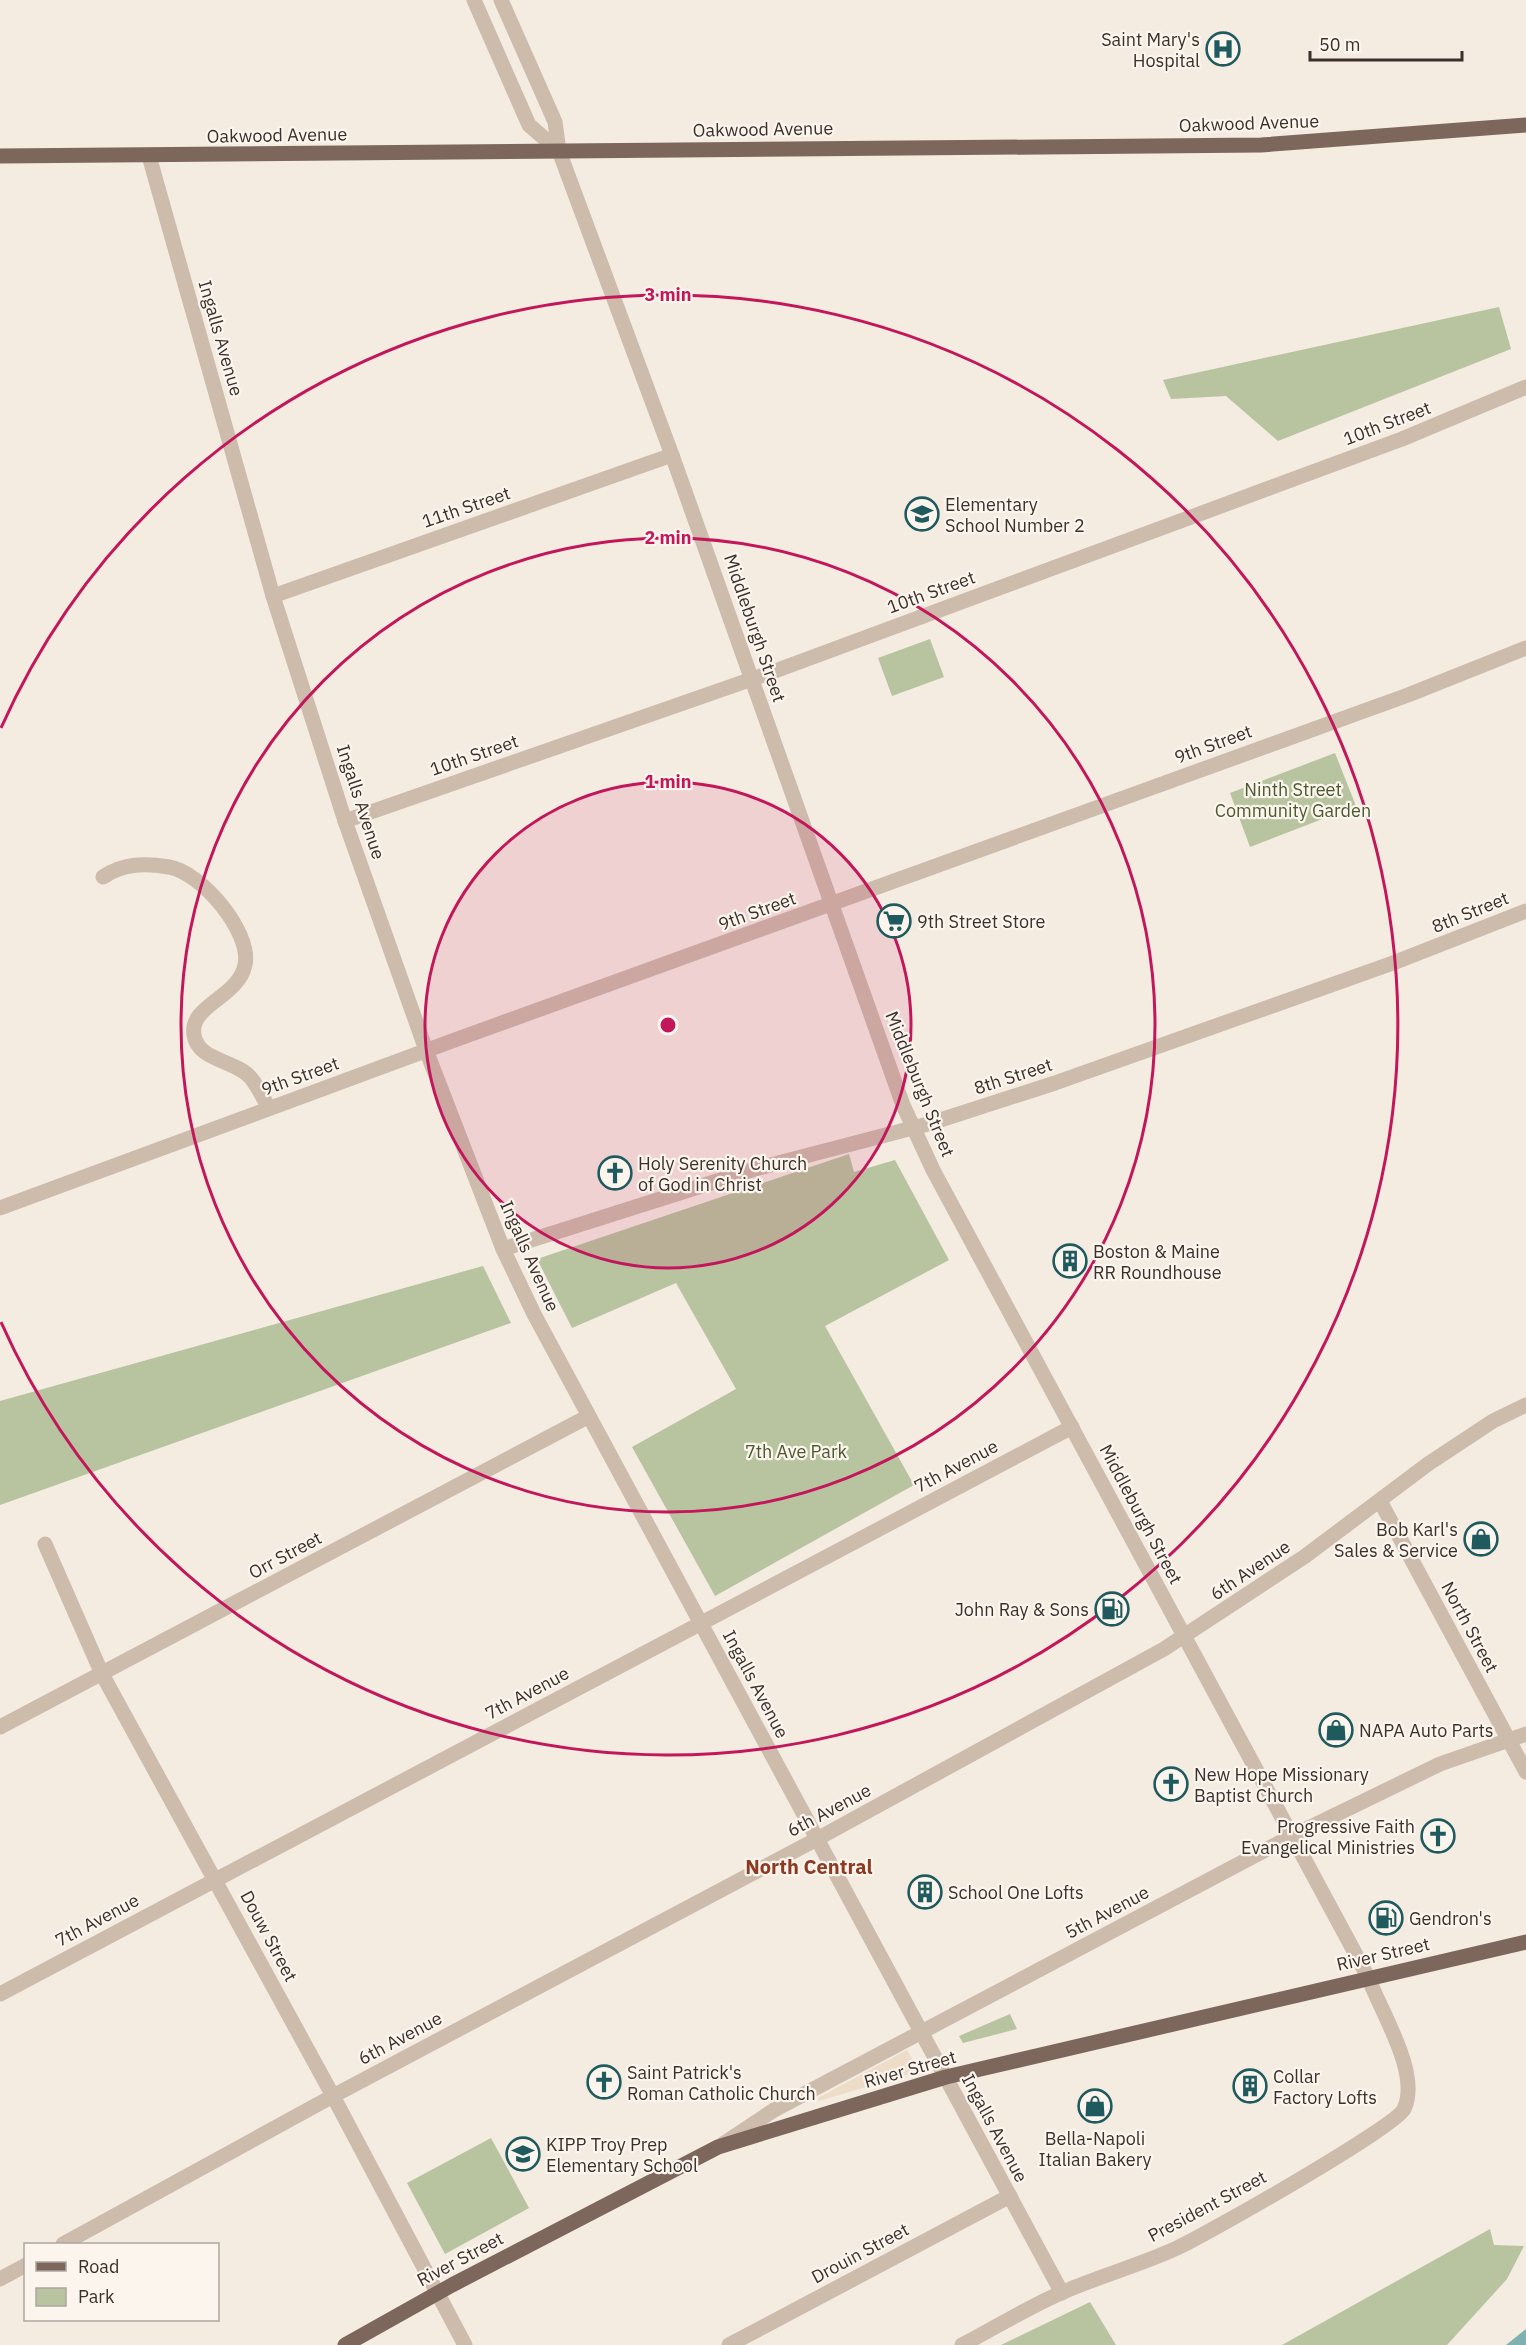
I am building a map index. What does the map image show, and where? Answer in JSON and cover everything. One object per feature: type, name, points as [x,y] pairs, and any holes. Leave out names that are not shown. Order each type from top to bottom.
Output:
[{"type":"main road","name":"Oakwood Avenue","points":[[0,156],[1261,145],[1526,125]]},
{"type":"main road","name":"River Street","points":[[345,2345],[437,2293],[718,2147],[946,2078],[1368,1977],[1526,1942]]},
{"type":"street","points":[[474,0],[529,125],[559,151]]},
{"type":"street","name":"Middleburgh Street","points":[[501,0],[555,122],[559,151],[672,455],[831,905],[913,1127],[938,1180],[1368,1977],[1407,2066],[1408,2094],[1405,2109],[1398,2119]]},
{"type":"street","name":"Ingalls Avenue","points":[[149,156],[273,596],[345,821],[426,1050],[503,1249],[522,1291],[1062,2293]]},
{"type":"street","name":"10th Street","points":[[345,821],[752,679],[1402,439],[1526,387]]},
{"type":"street","name":"11th Street","points":[[273,596],[672,455]]},
{"type":"street","name":"9th Street","points":[[0,1208],[426,1050],[1408,695],[1526,648]]},
{"type":"street","points":[[103,876],[114,869],[129,866],[151,864],[173,867],[192,876],[210,892],[232,921],[242,945],[245,963],[241,977],[234,988],[210,1003],[202,1012],[195,1023],[193,1033],[196,1044],[204,1052],[251,1078],[269,1108]]},
{"type":"street","name":"8th Street","points":[[503,1249],[755,1169],[913,1127],[1134,1055],[1393,963],[1526,911]]},
{"type":"street","name":"6th Avenue","points":[[65,2243],[333,2096],[817,1839],[1185,1637],[1304,1557],[1428,1464],[1493,1421],[1526,1405]]},
{"type":"street","name":"Orr Street","points":[[0,1727],[589,1416]]},
{"type":"street","name":"7th Avenue","points":[[1,1990],[216,1880],[1072,1427]]},
{"type":"street","name":"North Street","points":[[1380,1501],[1526,1772]]},
{"type":"street","name":"Douw Street","points":[[45,1544],[102,1674],[333,2096],[465,2345]]},
{"type":"street","name":"5th Avenue","points":[[718,2147],[774,2110],[1292,1836],[1440,1764],[1526,1734]]},
{"type":"street","name":"President Street","points":[[962,2345],[1062,2293],[1178,2248],[1359,2144],[1398,2119]]},
{"type":"street","name":"Drouin Street","points":[[729,2345],[1010,2196]]},
{"type":"street","points":[[0,2279],[24,2266]]},
{"type":"green space","points":[[1499,307],[1511,349],[1278,441],[1226,396],[1171,399],[1163,380]]},
{"type":"green space","points":[[930,639],[944,677],[892,696],[878,658]]},
{"type":"green space","name":"Ninth Street Community Garden","points":[[1335,753],[1356,806],[1250,847],[1230,793]]},
{"type":"green space","name":"7th Ave Park","points":[[849,1154],[854,1172],[895,1160],[949,1260],[825,1326],[914,1485],[715,1596],[632,1447],[736,1389],[676,1283],[572,1328],[537,1259]]},
{"type":"green space","points":[[483,1266],[511,1323],[0,1505],[0,1401]]},
{"type":"green space","points":[[1010,2014],[1017,2029],[963,2043],[959,2036]]},
{"type":"green space","points":[[491,2138],[529,2208],[445,2254],[407,2183]]},
{"type":"green space","points":[[1490,2229],[1494,2245],[1524,2246],[1507,2279],[1447,2345],[1282,2345]]},
{"type":"green space","points":[[1090,2302],[1116,2345],[1001,2345]]},
{"type":"shaded area","points":[[907,2050],[919,2071],[819,2101],[818,2098]]},
{"type":"water","points":[[1526,2329],[1526,2345],[1506,2345]]},
{"type":"place","name":"Saint Mary's Hospital","points":[[1223,49]]},
{"type":"place","name":"Elementary School Number 2","points":[[922,514]]},
{"type":"place","name":"9th Street Store","points":[[894,921]]},
{"type":"place","name":"Holy Serenity Church of God in Christ","points":[[615,1173]]},
{"type":"place","name":"Boston & Maine RR Roundhouse","points":[[1070,1261]]},
{"type":"place","name":"Bob Karl's Sales & Service","points":[[1481,1539]]},
{"type":"place","name":"John Ray & Sons","points":[[1112,1609]]},
{"type":"place","name":"NAPA Auto Parts","points":[[1336,1730]]},
{"type":"place","name":"New Hope Missionary Baptist Church","points":[[1171,1784]]},
{"type":"place","name":"Progressive Faith Evangelical Ministries","points":[[1438,1836]]},
{"type":"place","name":"School One Lofts","points":[[925,1892]]},
{"type":"place","name":"Gendron's","points":[[1386,1918]]},
{"type":"place","name":"Saint Patrick's Roman Catholic Church","points":[[604,2082]]},
{"type":"place","name":"Collar Factory Lofts","points":[[1250,2086]]},
{"type":"place","name":"Bella-Napoli Italian Bakery","points":[[1095,2106]]},
{"type":"place","name":"KIPP Troy Prep Elementary School","points":[[523,2154]]},
{"type":"district","name":"North Central","points":[[809,1866]]}]
